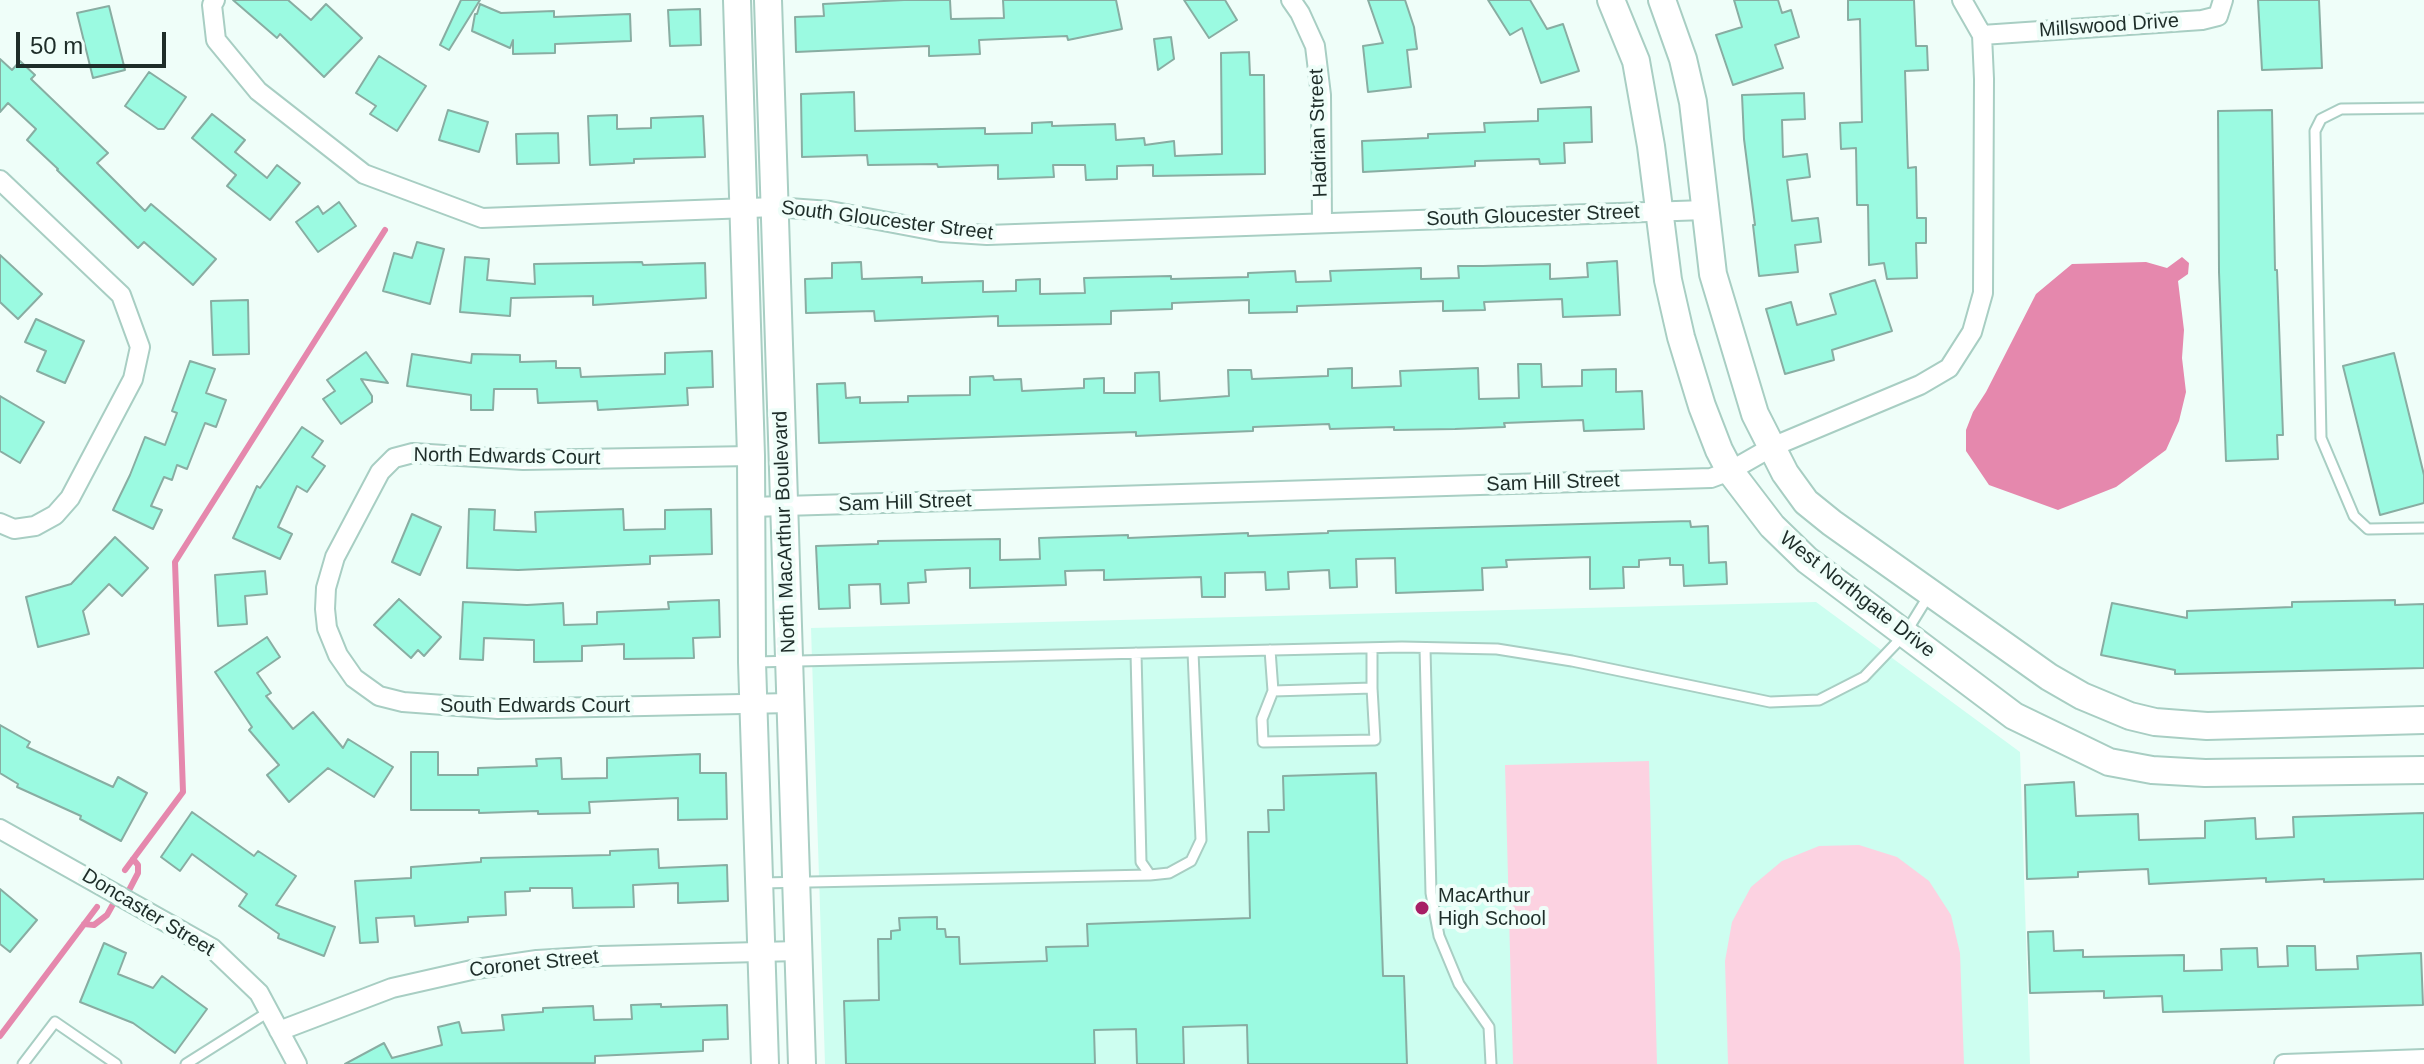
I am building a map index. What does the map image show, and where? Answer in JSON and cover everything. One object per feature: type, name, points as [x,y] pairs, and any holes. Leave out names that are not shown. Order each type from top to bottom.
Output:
[{"type":"main road","name":"North MacArthur Boulevard","points":[[737,0],[751,456],[752,662],[765,1064]]},
{"type":"main road","name":"North MacArthur Boulevard","points":[[768,0],[802,1064]]},
{"type":"main road","name":"West Northgate Drive","points":[[1611,0],[1636,61],[1668,280],[1702,406],[1730,471],[1772,526],[1807,560],[2014,716],[2109,762],[2152,770],[2205,773],[2424,770]]},
{"type":"main road","name":"West Northgate Drive","points":[[1662,0],[1683,59],[1693,102],[1713,274],[1755,414],[1785,473],[1806,502],[2049,677],[2130,716],[2155,722],[2207,726],[2424,720]]},
{"type":"street","name":"South Gloucester Street","points":[[215,0],[212,5],[216,40],[258,91],[364,174],[482,218],[775,207],[830,211],[941,232],[987,235],[1705,210]]},
{"type":"street","name":"Hadrian Street","points":[[1291,0],[1315,46],[1321,95],[1322,223]]},
{"type":"street","name":"Sam Hill Street","points":[[751,507],[1711,478],[1730,471],[1772,447],[1920,385],[1949,368],[1972,332],[1983,293],[1984,79],[1982,35],[1962,0]]},
{"type":"street","name":"Millswood Drive","points":[[1982,35],[2202,20],[2218,16],[2223,0]]},
{"type":"street","points":[[0,180],[121,295],[140,347],[133,379],[70,498],[55,515],[35,526],[14,529],[0,523]]},
{"type":"street","name":"North Edwards Court","points":[[326,619],[326,588],[335,557],[380,472],[399,456],[420,453],[523,460],[751,456]]},
{"type":"street","name":"South Edwards Court","points":[[326,619],[333,646],[348,671],[369,691],[390,700],[432,706],[498,709],[791,703]]},
{"type":"street","name":"Doncaster Street","points":[[0,829],[212,948],[259,993],[297,1064]]},
{"type":"street","name":"Coronet Street","points":[[279,1031],[392,988],[476,969],[590,956],[798,951]]},
{"type":"street","points":[[2284,1064],[2424,1059]]},
{"type":"lane","points":[[2424,108],[2341,109],[2321,119],[2315,131],[2321,438],[2354,516],[2368,529],[2424,528]]},
{"type":"lane","points":[[752,662],[1372,648],[1497,649],[1588,664],[1770,702],[1819,700],[1864,677],[1905,634],[1931,592]]},
{"type":"lane","points":[[1270,650],[1273,691],[1262,719],[1263,742],[1375,740],[1372,648]]},
{"type":"lane","points":[[1425,648],[1431,893],[1439,936],[1459,984],[1489,1027],[1491,1064]]},
{"type":"lane","points":[[761,883],[1169,873],[1191,861],[1201,840],[1193,652]]},
{"type":"lane","points":[[1136,653],[1141,862],[1150,875]]},
{"type":"lane","points":[[1273,691],[1372,688]]},
{"type":"lane","points":[[186,1064],[270,1011]]},
{"type":"lane","points":[[23,1064],[55,1022],[116,1064]]},
{"type":"shaded area","points":[[2182,257],[2189,263],[2188,274],[2178,281],[2184,330],[2182,358],[2186,392],[2179,421],[2166,450],[2116,487],[2058,510],[1989,485],[1966,451],[1966,430],[2036,294],[2072,264],[2146,262],[2167,268]]},
{"type":"shaded area","name":"MacArthur High School","points":[[1816,602],[2020,752],[2030,1064],[825,1064],[811,628]]},
{"type":"shaded area","points":[[1649,761],[1657,1064],[1513,1064],[1505,765]]},
{"type":"shaded area","points":[[1859,845],[1897,857],[1929,881],[1951,915],[1960,953],[1964,1064],[1728,1064],[1725,961],[1732,922],[1751,887],[1782,861],[1819,846]]},
{"type":"building","points":[[233,0],[288,0],[311,20],[326,4],[362,38],[324,77],[280,34],[277,38]]},
{"type":"building","points":[[461,0],[480,0],[449,50],[440,45]]},
{"type":"building","points":[[950,0],[951,19],[1004,18],[1003,0],[1116,0],[1122,29],[1068,40],[1067,36],[979,40],[980,54],[929,56],[929,46],[796,52],[795,17],[824,16],[823,4]]},
{"type":"building","points":[[1184,0],[1225,0],[1237,20],[1209,38]]},
{"type":"building","points":[[1368,0],[1405,0],[1417,49],[1407,50],[1411,87],[1368,92],[1363,46],[1383,43]]},
{"type":"building","points":[[1488,0],[1530,0],[1547,29],[1563,24],[1579,71],[1541,83],[1522,28],[1510,35]]},
{"type":"building","points":[[1734,0],[1778,0],[1782,13],[1791,10],[1799,37],[1775,45],[1783,68],[1733,85],[1716,35],[1742,27]]},
{"type":"building","points":[[1848,0],[1914,0],[1916,46],[1927,46],[1928,70],[1905,71],[1908,168],[1916,167],[1917,218],[1926,218],[1926,243],[1916,243],[1917,278],[1887,279],[1884,263],[1869,265],[1868,205],[1857,205],[1856,148],[1841,149],[1840,123],[1862,122],[1860,19],[1848,20]]},
{"type":"building","points":[[2258,0],[2319,0],[2322,68],[2262,70]]},
{"type":"building","points":[[480,4],[501,13],[554,11],[554,17],[630,14],[631,41],[555,44],[555,53],[513,54],[513,40],[510,48],[472,31]]},
{"type":"building","points":[[109,6],[125,70],[93,78],[77,13]]},
{"type":"building","points":[[700,9],[701,45],[670,46],[668,10]]},
{"type":"building","points":[[1171,37],[1174,59],[1158,70],[1154,39]]},
{"type":"building","points":[[1249,52],[1250,75],[1264,75],[1265,174],[1153,176],[1153,165],[1117,166],[1117,179],[1086,180],[1085,165],[1053,165],[1054,177],[998,179],[998,165],[868,165],[867,155],[802,157],[801,94],[854,92],[855,131],[985,128],[985,134],[1032,133],[1032,123],[1052,122],[1052,126],[1115,124],[1116,140],[1144,138],[1145,145],[1174,141],[1175,156],[1222,154],[1221,53]]},
{"type":"building","points":[[379,56],[426,86],[397,131],[370,114],[376,106],[356,93]]},
{"type":"building","points":[[0,59],[12,70],[20,61],[35,75],[31,79],[108,153],[97,163],[145,211],[151,204],[216,259],[193,285],[144,242],[138,248],[57,170],[27,140],[36,129],[8,103],[0,112]]},
{"type":"building","points":[[149,72],[186,97],[164,129],[158,129],[125,106]]},
{"type":"building","points":[[1804,93],[1805,119],[1782,120],[1783,157],[1807,154],[1810,177],[1787,180],[1792,221],[1818,218],[1821,242],[1795,245],[1798,272],[1759,276],[1742,95]]},
{"type":"building","points":[[1591,107],[1592,142],[1564,143],[1565,163],[1540,164],[1539,159],[1475,161],[1475,166],[1363,172],[1362,141],[1485,132],[1484,123],[1538,121],[1538,109]]},
{"type":"building","points":[[448,110],[488,122],[479,152],[439,140]]},
{"type":"building","points":[[2272,110],[2275,270],[2283,435],[2277,435],[2278,459],[2226,461],[2219,272],[2218,111]]},
{"type":"building","points":[[212,114],[245,140],[235,152],[267,178],[277,165],[300,183],[270,220],[227,186],[236,175],[192,138]]},
{"type":"building","points":[[617,115],[617,129],[651,128],[651,118],[703,116],[705,157],[634,159],[634,163],[590,165],[588,116]]},
{"type":"building","points":[[558,133],[559,163],[517,164],[516,134]]},
{"type":"building","points":[[339,202],[356,226],[318,252],[296,222],[318,206],[323,214]]},
{"type":"building","points":[[417,242],[444,249],[430,304],[383,291],[394,253],[412,258]]},
{"type":"building","points":[[0,255],[42,294],[18,319],[0,302]]},
{"type":"building","points":[[465,257],[489,259],[487,280],[535,284],[534,264],[705,263],[706,298],[593,305],[593,296],[511,298],[510,316],[460,312]]},
{"type":"building","points":[[1617,261],[1620,315],[1563,317],[1562,299],[1484,302],[1485,310],[1443,311],[1443,301],[1297,306],[1297,312],[1249,313],[1249,300],[1172,303],[1172,309],[1111,311],[1111,324],[1059,325],[998,326],[998,316],[875,321],[874,311],[806,313],[805,279],[832,278],[832,263],[861,262],[862,279],[922,277],[922,283],[983,281],[983,292],[1016,291],[1016,280],[1040,279],[1040,294],[1085,293],[1084,278],[1248,277],[1248,273],[1295,271],[1296,282],[1331,281],[1330,271],[1421,268],[1421,279],[1459,278],[1458,266],[1550,264],[1550,279],[1588,277],[1587,263]]},
{"type":"building","points":[[1875,280],[1892,331],[1832,350],[1834,360],[1785,374],[1766,309],[1791,302],[1797,325],[1836,314],[1830,294]]},
{"type":"building","points":[[248,300],[249,354],[213,355],[211,301]]},
{"type":"building","points":[[36,319],[84,341],[65,383],[37,371],[46,351],[25,342]]},
{"type":"building","points":[[712,351],[713,387],[687,388],[688,405],[598,410],[597,401],[538,403],[537,389],[494,389],[493,410],[471,410],[471,395],[407,386],[412,354],[471,363],[472,354],[520,355],[520,362],[556,361],[556,368],[580,368],[581,377],[665,374],[665,353]]},
{"type":"building","points":[[366,352],[388,383],[361,379],[372,396],[372,402],[341,424],[323,399],[335,391],[327,380]]},
{"type":"building","points":[[2394,353],[2424,475],[2424,503],[2380,515],[2343,366]]},
{"type":"building","points":[[190,361],[215,369],[206,393],[226,400],[216,427],[205,423],[187,469],[177,465],[172,480],[164,477],[151,506],[162,510],[153,529],[113,510],[145,437],[165,445],[177,413],[172,411]]},
{"type":"building","points":[[1518,364],[1541,364],[1542,387],[1582,386],[1582,370],[1616,369],[1616,392],[1642,391],[1644,429],[1584,431],[1583,420],[1504,423],[1505,427],[1394,430],[1394,427],[1330,429],[1329,424],[1136,436],[1136,432],[819,443],[817,384],[845,383],[846,398],[860,397],[860,403],[908,402],[908,396],[970,395],[970,377],[993,376],[994,380],[1021,379],[1022,391],[1084,388],[1084,379],[1104,378],[1104,393],[1135,393],[1135,373],[1159,372],[1160,401],[1229,396],[1228,370],[1251,370],[1252,379],[1328,376],[1328,369],[1352,368],[1352,388],[1401,386],[1400,371],[1478,368],[1479,399],[1519,398]]},
{"type":"building","points":[[0,396],[44,422],[20,463],[0,451]]},
{"type":"building","points":[[302,427],[323,441],[312,457],[325,466],[307,492],[297,486],[278,527],[292,534],[280,559],[233,538],[257,486],[260,488]]},
{"type":"building","points":[[469,509],[495,510],[494,530],[536,532],[535,512],[623,509],[624,530],[665,529],[665,510],[711,509],[712,554],[650,556],[650,564],[518,570],[467,568]]},
{"type":"building","points":[[412,514],[441,527],[420,575],[392,562]]},
{"type":"building","points":[[1690,521],[1691,527],[1708,526],[1709,563],[1726,562],[1727,584],[1684,586],[1683,565],[1670,565],[1670,558],[1639,560],[1639,567],[1623,567],[1624,588],[1590,589],[1590,557],[1506,560],[1507,567],[1482,568],[1483,590],[1396,593],[1395,558],[1356,559],[1357,587],[1330,588],[1329,570],[1288,572],[1289,589],[1266,590],[1265,572],[1225,573],[1225,597],[1202,597],[1201,577],[1104,580],[1104,570],[1065,571],[1066,585],[970,588],[970,568],[925,570],[926,582],[908,583],[909,603],[881,604],[880,584],[849,585],[850,608],[819,609],[816,546],[878,544],[878,541],[1000,539],[1000,560],[1040,559],[1039,538],[1248,533],[1248,536]]},
{"type":"building","points":[[115,537],[148,568],[122,596],[109,584],[83,611],[89,634],[38,647],[26,597],[71,584]]},
{"type":"building","points":[[265,571],[267,594],[245,596],[247,624],[218,626],[215,575]]},
{"type":"building","points":[[399,599],[441,637],[424,656],[418,650],[411,658],[374,625]]},
{"type":"building","points":[[719,600],[720,637],[693,638],[694,658],[624,659],[624,644],[582,646],[582,661],[534,662],[534,640],[484,638],[483,660],[460,659],[463,602],[563,603],[564,625],[597,624],[597,612],[669,609],[668,602]]},
{"type":"building","points":[[2395,600],[2395,605],[2424,604],[2424,668],[2175,674],[2175,670],[2101,655],[2112,603],[2187,618],[2187,611],[2292,607],[2292,602]]},
{"type":"building","points":[[267,637],[280,657],[257,673],[271,693],[266,696],[293,729],[313,712],[343,748],[348,739],[393,767],[374,797],[328,768],[289,802],[267,775],[279,765],[249,730],[252,727],[215,672]]},
{"type":"building","points":[[0,725],[30,742],[27,747],[113,787],[118,777],[147,793],[121,841],[80,819],[81,816],[17,787],[18,784],[0,773]]},
{"type":"building","points":[[411,752],[438,752],[438,775],[478,775],[478,768],[537,766],[536,759],[561,758],[562,779],[607,778],[607,758],[700,754],[700,773],[726,773],[727,819],[678,820],[678,798],[589,802],[590,813],[411,810]]},
{"type":"building","points":[[1376,773],[1383,976],[1404,976],[1407,1064],[1248,1064],[1247,1025],[1183,1027],[1184,1064],[1137,1064],[1136,1029],[1094,1030],[1095,1064],[846,1064],[844,1001],[879,1000],[878,939],[891,939],[891,931],[900,930],[899,918],[937,917],[937,929],[945,929],[946,937],[959,937],[960,964],[1047,961],[1046,947],[1088,946],[1087,924],[1250,918],[1248,832],[1269,832],[1268,810],[1284,810],[1283,776]]},
{"type":"building","points":[[2074,782],[2076,816],[2138,814],[2139,840],[2205,838],[2205,821],[2255,818],[2256,839],[2294,837],[2293,817],[2424,813],[2424,879],[2266,882],[2266,878],[2149,884],[2148,869],[2078,872],[2078,877],[2027,879],[2025,785]]},
{"type":"building","points":[[192,812],[254,856],[258,851],[296,876],[276,905],[335,927],[324,956],[278,938],[279,934],[239,906],[247,894],[192,854],[180,871],[161,857]]},
{"type":"building","points":[[658,849],[659,868],[727,865],[728,901],[678,903],[678,883],[633,885],[634,907],[573,908],[572,888],[530,888],[530,891],[505,892],[506,915],[468,917],[468,922],[415,926],[414,916],[376,918],[378,942],[360,943],[355,881],[411,878],[411,867],[481,862],[481,858],[610,855],[610,851]]},
{"type":"building","points":[[0,889],[37,920],[10,952],[0,944]]},
{"type":"building","points":[[2053,931],[2054,951],[2083,950],[2083,957],[2184,955],[2184,971],[2222,970],[2221,949],[2257,948],[2258,967],[2288,966],[2287,946],[2315,946],[2316,970],[2358,969],[2357,956],[2421,953],[2423,1005],[2163,1012],[2162,996],[2104,998],[2104,991],[2030,993],[2028,932]]},
{"type":"building","points":[[104,943],[126,953],[118,974],[153,988],[162,976],[207,1009],[175,1053],[133,1023],[80,1002]]},
{"type":"building","points":[[661,1004],[661,1007],[727,1005],[728,1039],[703,1040],[703,1051],[595,1056],[595,1063],[345,1064],[384,1043],[392,1058],[442,1045],[438,1027],[459,1022],[462,1033],[504,1030],[502,1015],[543,1012],[543,1008],[593,1006],[594,1020],[632,1019],[631,1005]]},
{"type":"waterway","points":[[125,870],[183,792],[175,562],[385,230]]},
{"type":"waterway","points":[[125,898],[138,873],[138,865],[133,859]]},
{"type":"waterway","points":[[84,924],[94,925],[107,915],[117,897]]},
{"type":"waterway","points":[[0,1036],[97,907]]},
{"type":"place","name":"MacArthur High School","points":[[1422,908]]}]
